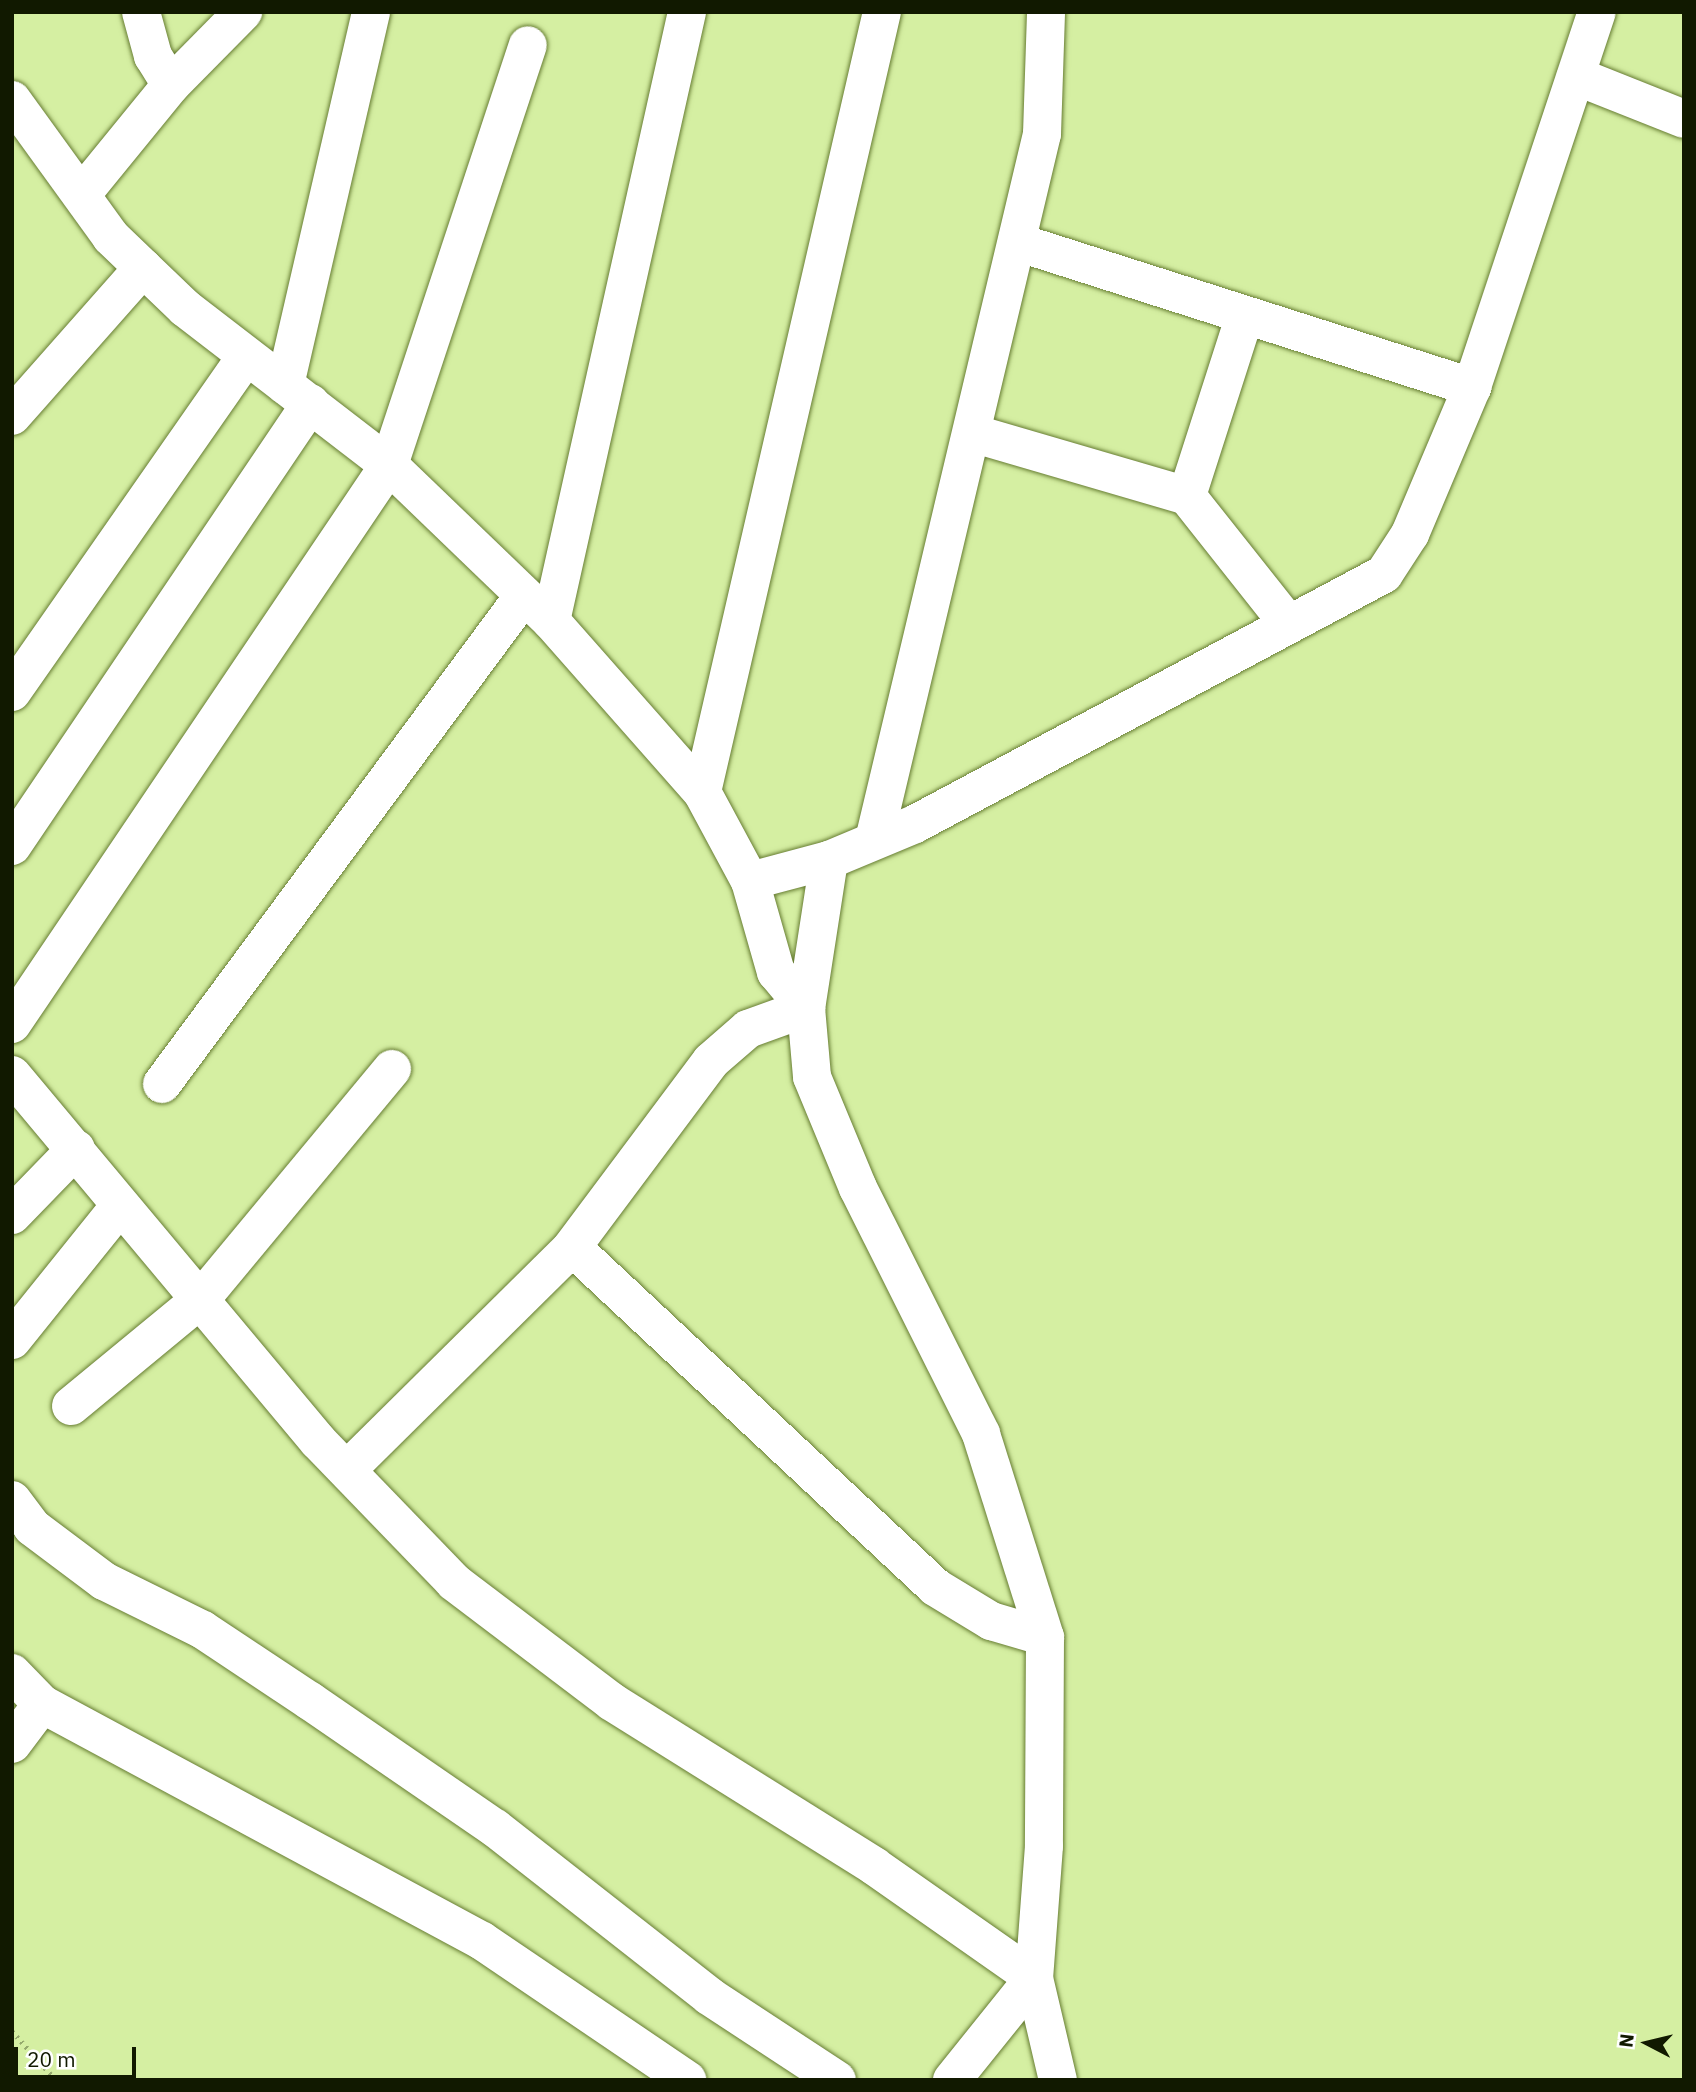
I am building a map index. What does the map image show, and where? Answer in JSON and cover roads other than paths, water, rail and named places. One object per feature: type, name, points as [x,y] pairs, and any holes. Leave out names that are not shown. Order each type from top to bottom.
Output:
[{"type":"street","points":[[141,12],[153,56],[171,85]]},
{"type":"street","points":[[82,194],[171,85],[243,12]]},
{"type":"street","points":[[12,846],[298,394],[371,12]]},
{"type":"street","points":[[162,1084],[536,610],[687,12]]},
{"type":"street","points":[[702,792],[882,12]]},
{"type":"street","points":[[875,836],[1042,134],[1046,12]]},
{"type":"street","points":[[750,881],[829,860],[875,836],[915,824],[1007,778],[1286,621],[1384,574],[1410,534],[1472,387],[1597,12]]},
{"type":"street","points":[[12,1024],[389,465],[528,45]]},
{"type":"street","points":[[1576,76],[1684,120]]},
{"type":"street","points":[[12,100],[82,194],[143,268],[246,356],[389,465],[536,610],[702,792],[750,881],[776,972],[806,1008]]},
{"type":"street","points":[[1017,242],[1472,387]]},
{"type":"street","points":[[12,416],[143,268]]},
{"type":"street","points":[[1187,496],[1245,315]]},
{"type":"street","points":[[12,692],[246,356]]},
{"type":"street","points":[[972,433],[1187,496],[1286,621]]},
{"type":"street","points":[[829,860],[806,1008],[812,1077],[858,1188],[981,1434],[1045,1637],[1044,1846],[1034,1978],[1058,2080]]},
{"type":"street","points":[[347,1470],[572,1247],[711,1061],[748,1029],[806,1008]]},
{"type":"street","points":[[71,1406],[201,1299],[392,1069]]},
{"type":"street","points":[[12,1075],[76,1149],[119,1208],[201,1299],[347,1470],[454,1582],[565,1669],[874,1866],[1034,1978]]},
{"type":"street","points":[[12,1215],[76,1149]]},
{"type":"street","points":[[12,1340],[119,1208]]},
{"type":"street","points":[[572,1247],[935,1587],[991,1621],[1045,1637]]},
{"type":"street","points":[[12,1500],[32,1527],[104,1581],[203,1630],[310,1701],[495,1828],[678,1973],[837,2080]]},
{"type":"street","points":[[12,1673],[42,1704],[482,1941],[687,2080]]},
{"type":"street","points":[[12,1744],[42,1704]]},
{"type":"street","points":[[952,2080],[1034,1978]]}]
